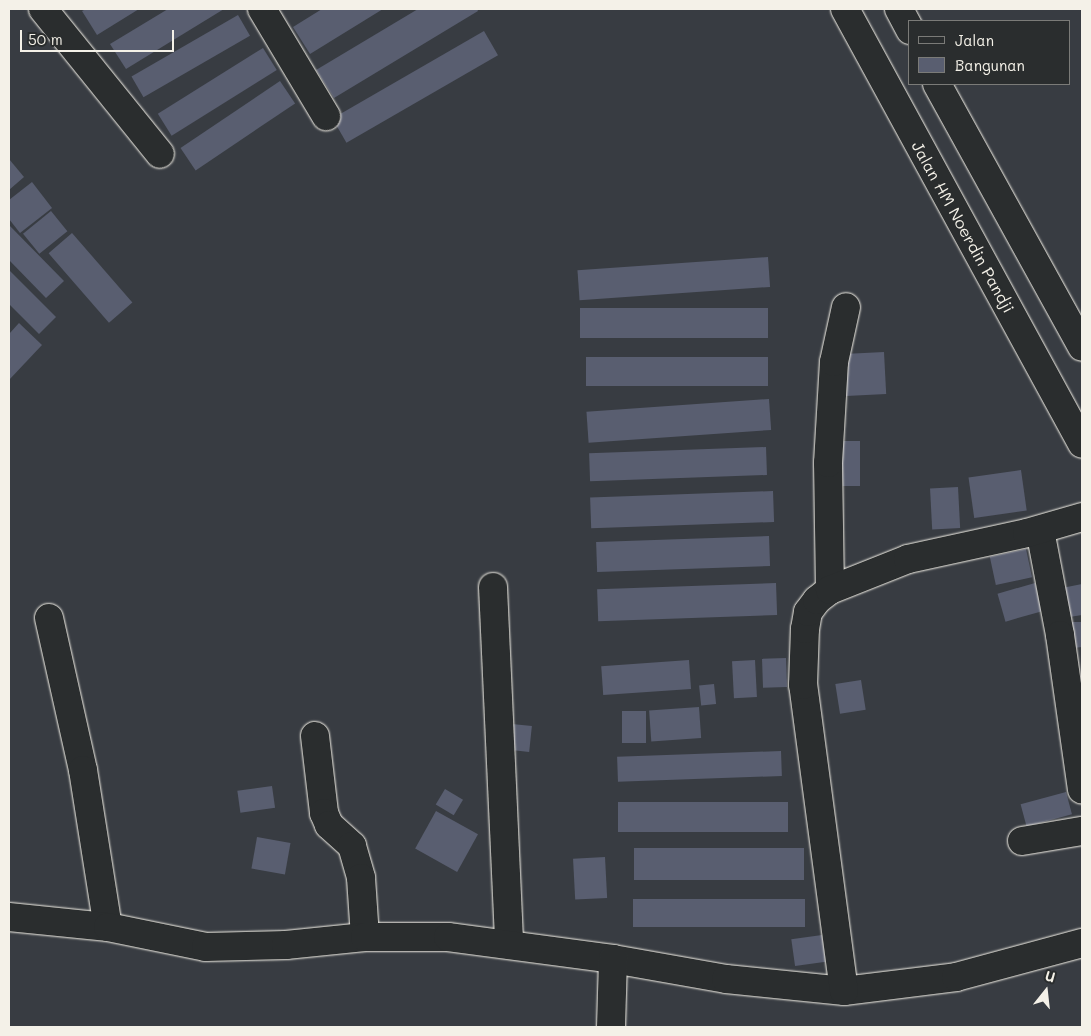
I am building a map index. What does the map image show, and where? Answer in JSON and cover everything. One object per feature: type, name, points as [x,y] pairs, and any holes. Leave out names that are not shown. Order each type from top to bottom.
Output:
[{"type":"street","points":[[43,9],[160,154]]},
{"type":"street","points":[[262,9],[326,116]]},
{"type":"street","name":"Jalan HM Noerdin Pandji","points":[[845,9],[1082,444]]},
{"type":"street","points":[[899,9],[908,26]]},
{"type":"street","points":[[938,85],[1082,348]]},
{"type":"street","points":[[830,590],[828,463],[834,362],[846,307]]},
{"type":"street","points":[[844,991],[803,685],[808,612],[817,600],[830,590],[908,559],[1040,530],[1082,518]]},
{"type":"street","points":[[1040,530],[1060,635],[1082,788]]},
{"type":"street","points":[[493,587],[509,945]]},
{"type":"street","points":[[49,618],[83,770],[108,927]]},
{"type":"street","points":[[315,736],[324,813],[329,825],[352,846],[361,878],[365,937]]},
{"type":"street","points":[[1022,841],[1082,831]]},
{"type":"street","points":[[9,917],[108,927],[206,947],[286,945],[365,937],[448,937],[613,959],[726,980],[844,991],[956,977],[1082,943]]},
{"type":"street","points":[[611,1027],[613,959]]},
{"type":"building","points":[[86,9],[139,9],[97,35],[82,11]]},
{"type":"building","points":[[168,9],[224,9],[126,69],[110,44]]},
{"type":"building","points":[[322,9],[383,9],[310,54],[293,27]]},
{"type":"building","points":[[418,9],[477,9],[478,11],[334,98],[316,70]]},
{"type":"building","points":[[238,15],[250,36],[143,97],[131,76]]},
{"type":"building","points":[[484,31],[498,55],[346,143],[332,119]]},
{"type":"building","points":[[263,48],[277,70],[172,136],[158,114]]},
{"type":"building","points":[[280,81],[295,103],[196,170],[181,148]]},
{"type":"building","points":[[9,159],[24,177],[9,190]]},
{"type":"building","points":[[32,182],[52,208],[20,233],[9,219],[9,200]]},
{"type":"building","points":[[51,211],[67,231],[39,254],[23,234]]},
{"type":"building","points":[[9,225],[64,281],[46,298],[9,260]]},
{"type":"building","points":[[72,233],[132,302],[109,323],[49,253]]},
{"type":"building","points":[[768,257],[770,287],[580,300],[577,270]]},
{"type":"building","points":[[9,270],[56,317],[39,334],[9,304]]},
{"type":"building","points":[[580,308],[768,308],[768,338],[580,338]]},
{"type":"building","points":[[19,323],[42,345],[9,380],[9,334]]},
{"type":"building","points":[[884,352],[886,394],[841,396],[839,354]]},
{"type":"building","points":[[586,357],[768,357],[768,386],[586,386]]},
{"type":"building","points":[[769,399],[771,430],[589,443],[586,412]]},
{"type":"building","points":[[832,441],[860,441],[860,486],[832,486]]},
{"type":"building","points":[[766,447],[767,475],[590,481],[589,453]]},
{"type":"building","points":[[1021,470],[1027,511],[974,518],[969,477]]},
{"type":"building","points":[[958,487],[960,528],[932,529],[930,488]]},
{"type":"building","points":[[773,491],[774,522],[591,528],[590,497]]},
{"type":"building","points":[[769,536],[770,566],[597,572],[596,542]]},
{"type":"building","points":[[1026,549],[1032,577],[996,585],[990,557]]},
{"type":"building","points":[[776,583],[777,615],[598,621],[597,589]]},
{"type":"building","points":[[1035,583],[1043,611],[1006,622],[998,594]]},
{"type":"building","points":[[1082,584],[1082,615],[1063,618],[1057,589]]},
{"type":"building","points":[[1071,622],[1082,622],[1082,647],[1073,648]]},
{"type":"building","points":[[786,658],[787,687],[763,688],[762,659]]},
{"type":"building","points":[[689,660],[691,689],[603,695],[601,666]]},
{"type":"building","points":[[755,660],[757,697],[734,698],[732,661]]},
{"type":"building","points":[[861,680],[866,710],[840,714],[835,684]]},
{"type":"building","points":[[714,684],[716,704],[701,705],[699,686]]},
{"type":"building","points":[[699,707],[701,738],[651,741],[649,710]]},
{"type":"building","points":[[622,711],[646,711],[646,743],[622,743]]},
{"type":"building","points":[[512,724],[532,726],[529,752],[509,750]]},
{"type":"building","points":[[781,751],[782,776],[618,782],[617,757]]},
{"type":"building","points":[[272,786],[275,808],[240,813],[237,791]]},
{"type":"building","points":[[445,789],[463,800],[454,815],[436,804]]},
{"type":"building","points":[[1066,792],[1072,814],[1027,826],[1021,804]]},
{"type":"building","points":[[618,802],[788,802],[788,832],[618,832]]},
{"type":"building","points":[[436,811],[478,834],[457,872],[415,849]]},
{"type":"building","points":[[257,837],[290,843],[285,874],[251,869]]},
{"type":"building","points":[[634,848],[804,848],[804,880],[634,880]]},
{"type":"building","points":[[605,857],[607,898],[575,900],[573,859]]},
{"type":"building","points":[[633,899],[805,899],[805,927],[633,927]]},
{"type":"building","points":[[822,935],[826,962],[795,966],[791,939]]}]
